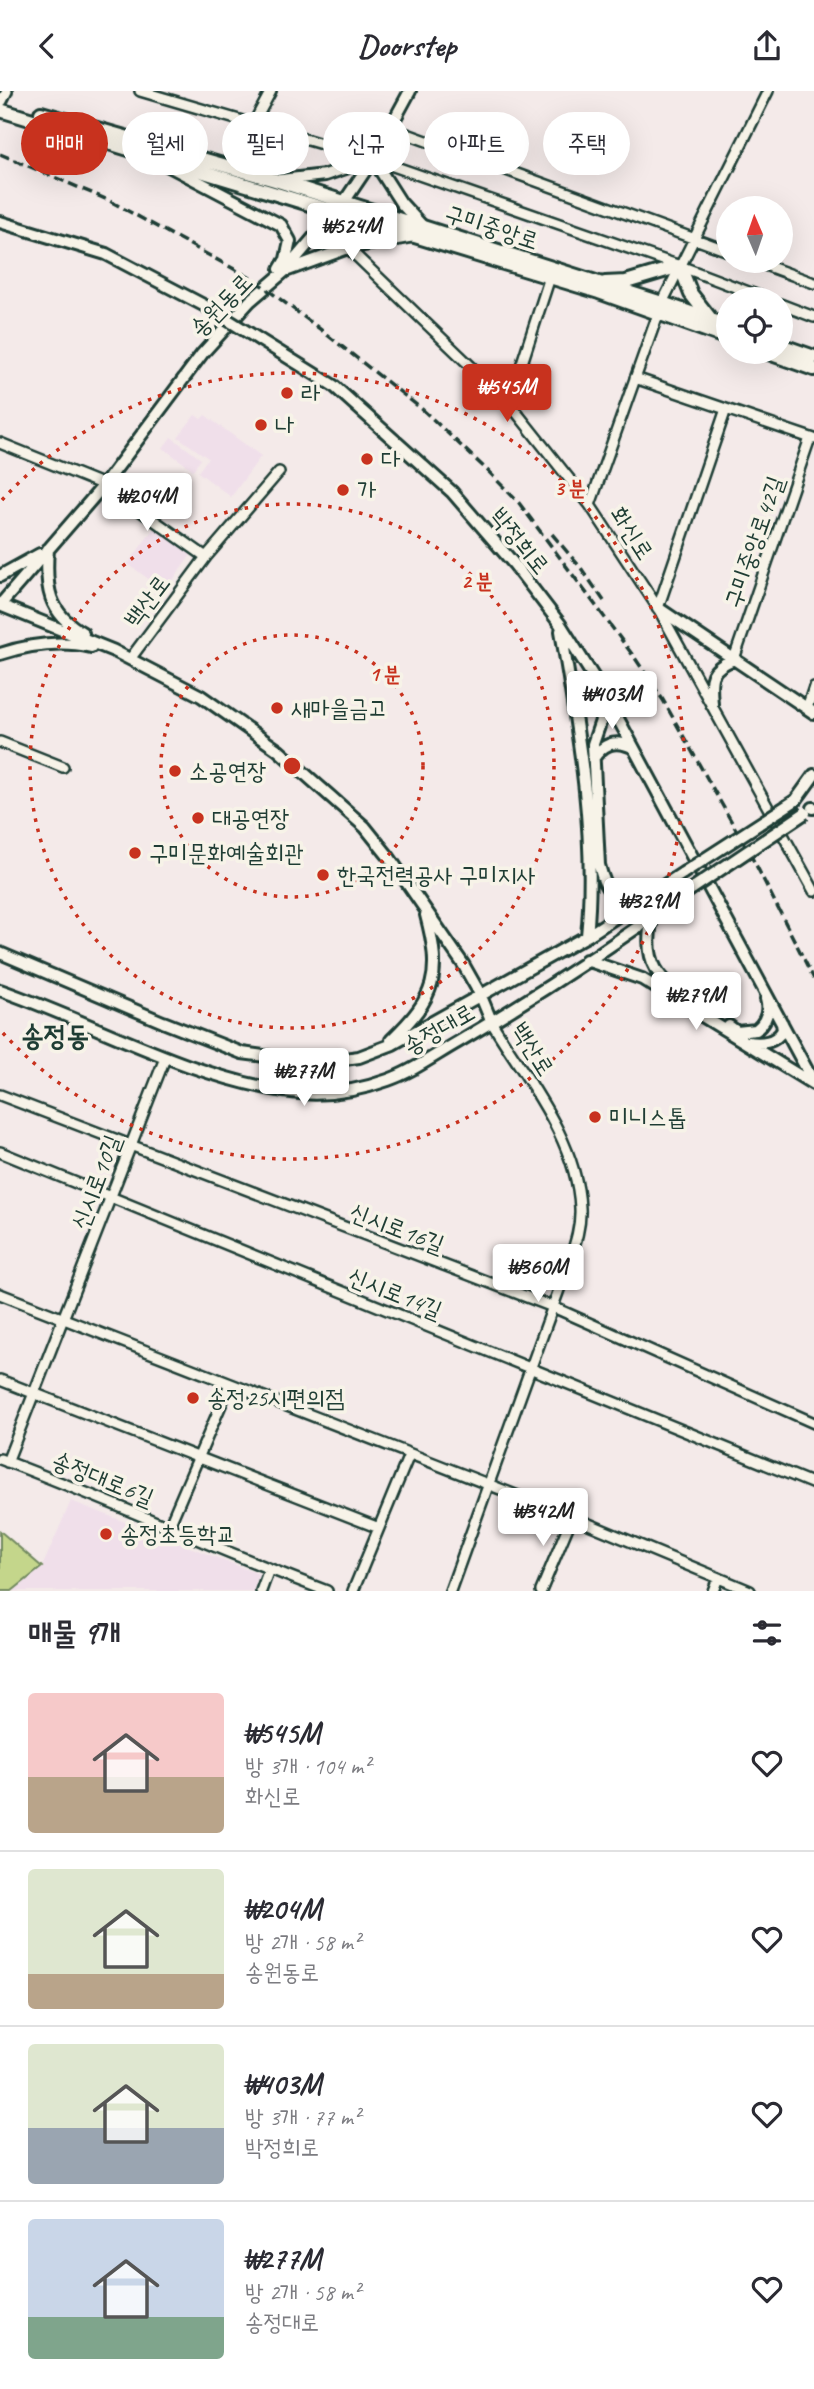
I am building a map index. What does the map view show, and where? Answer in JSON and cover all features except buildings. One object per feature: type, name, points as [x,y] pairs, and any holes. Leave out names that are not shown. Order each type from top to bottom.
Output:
[{"type":"main road","name":"구미중앙로","points":[[2,101],[122,145]]},
{"type":"main road","name":"구미중앙로","points":[[2,101],[222,165]]},
{"type":"main road","name":"구미중앙로","points":[[208,171],[340,207],[550,277],[716,322]]},
{"type":"main road","name":"구미중앙로","points":[[258,175],[340,207]]},
{"type":"main road","name":"구미중앙로","points":[[419,232],[598,283],[716,333]]},
{"type":"main road","points":[[598,283],[626,282],[680,266],[691,295],[712,321]]},
{"type":"main road","points":[[793,350],[814,357]]},
{"type":"main road","points":[[793,362],[814,369]]},
{"type":"street","points":[[140,91],[222,114]]},
{"type":"street","points":[[260,112],[271,91]]},
{"type":"street","name":"송원동로","points":[[399,112],[410,91]]},
{"type":"street","points":[[590,505],[660,308],[768,91]]},
{"type":"street","points":[[410,135],[716,247]]},
{"type":"street","points":[[410,172],[735,287]]},
{"type":"street","points":[[187,175],[271,218],[287,234],[290,241],[286,259],[250,301]]},
{"type":"street","points":[[275,180],[325,175]]},
{"type":"street","name":"송원동로","points":[[0,605],[104,485],[202,354],[250,301],[285,271],[340,207],[362,175]]},
{"type":"street","points":[[285,271],[348,248],[419,232],[383,175]]},
{"type":"street","name":"박정희로","points":[[0,222],[106,254],[209,308],[334,386],[452,492],[514,563],[560,625],[608,699],[814,1084]]},
{"type":"street","name":"화신로","points":[[348,248],[509,403],[590,505],[657,608],[814,891]]},
{"type":"street","points":[[787,273],[814,283]]},
{"type":"street","name":"구미중앙로","points":[[509,403],[550,277]]},
{"type":"street","points":[[793,309],[814,317]]},
{"type":"street","name":"구미중앙로42길","points":[[635,378],[812,439],[734,659]]},
{"type":"street","points":[[726,409],[657,608],[810,711],[814,687]]},
{"type":"street","points":[[0,443],[104,485],[206,557]]},
{"type":"street","name":"백산로","points":[[131,659],[206,557],[279,472]]},
{"type":"street","points":[[0,576],[48,549]]},
{"type":"street","name":"백산로","points":[[48,549],[46,574],[48,593],[53,605],[76,629],[114,651]]},
{"type":"street","name":"백산로","points":[[0,605],[114,651],[201,696],[278,750],[365,827],[423,905],[480,994],[492,1023],[551,1117],[576,1183],[580,1209],[578,1235],[450,1591]]},
{"type":"street","points":[[560,625],[587,758],[599,866],[604,883],[611,893],[624,899],[639,901]]},
{"type":"street","name":"백산로","points":[[0,654],[22,647],[57,644],[85,645],[114,651]]},
{"type":"street","points":[[712,704],[710,678],[716,668],[734,659]]},
{"type":"street","points":[[587,936],[591,894],[586,739],[594,719],[608,699]]},
{"type":"street","points":[[0,742],[63,767]]},
{"type":"street","points":[[587,758],[611,743],[618,742],[632,747]]},
{"type":"street","points":[[796,800],[814,775]]},
{"type":"street","points":[[796,800],[814,788]]},
{"type":"street","name":"송정대로","points":[[0,953],[163,1023],[242,1053],[315,1063],[359,1058],[383,1048],[587,936],[796,800]]},
{"type":"street","name":"송정대로","points":[[0,990],[165,1058],[286,1091],[337,1093],[390,1079],[436,1057],[652,918],[812,809]]},
{"type":"street","points":[[383,1048],[414,1019],[432,986],[435,969],[433,943],[423,905]]},
{"type":"street","points":[[652,918],[648,936],[649,956],[653,966],[671,988],[739,1036],[759,1043],[774,1039],[783,1030],[781,1018]]},
{"type":"street","points":[[586,960],[642,979],[814,1084]]},
{"type":"street","points":[[739,1036],[756,1030],[766,1019],[767,1001],[757,978]]},
{"type":"street","name":"신시로10길","points":[[4,1460],[34,1393],[165,1058]]},
{"type":"street","name":"신시로16길","points":[[0,1095],[553,1307],[814,1423]]},
{"type":"street","name":"신시로14길","points":[[0,1152],[814,1484]]},
{"type":"street","points":[[0,1294],[572,1517],[750,1591]]},
{"type":"street","points":[[0,1380],[379,1528]]},
{"type":"street","points":[[169,1526],[230,1384]]},
{"type":"street","points":[[353,1591],[409,1455]]},
{"type":"street","name":"송정대로6길","points":[[4,1460],[327,1591]]},
{"type":"street","points":[[545,1590],[572,1517]]},
{"type":"street","points":[[261,1591],[268,1569]]},
{"type":"street","points":[[713,1591],[718,1578]]},
{"type":"shaded area","points":[[195,415],[201,419],[205,415],[261,456],[231,497],[198,472],[208,458],[178,437]]},
{"type":"shaded area","points":[[171,437],[201,459],[193,470],[163,448]]},
{"type":"shaded area","points":[[154,528],[191,555],[165,591],[128,564]]},
{"type":"shaded area","name":"송정초등학교","points":[[71,1501],[259,1574],[253,1591],[12,1591],[42,1567]]},
{"type":"green space","points":[[0,1531],[42,1567],[12,1591],[0,1591]]},
{"type":"railway","points":[[0,154],[108,200],[256,281],[423,410],[488,471],[519,503],[635,658],[663,700],[756,865],[814,979]]},
{"type":"railway","points":[[552,534],[604,601]]},
{"type":"place","name":"라","points":[[287,393]]},
{"type":"place","name":"나","points":[[261,425]]},
{"type":"place","name":"다","points":[[367,459]]},
{"type":"place","name":"가","points":[[343,490]]},
{"type":"place","name":"새마을금고","points":[[277,708]]},
{"type":"place","name":"소공연장","points":[[175,771]]},
{"type":"place","name":"대공연장","points":[[198,818]]},
{"type":"place","name":"구미문화예술회관","points":[[135,853]]},
{"type":"place","name":"한국전력공사 구미지사","points":[[323,875]]},
{"type":"place","name":"미니스톱","points":[[595,1117]]},
{"type":"place","name":"송정25시편의점","points":[[193,1398]]},
{"type":"place","name":"송정초등학교","points":[[106,1534]]},
{"type":"district","name":"송정동","points":[[55,1035]]}]
